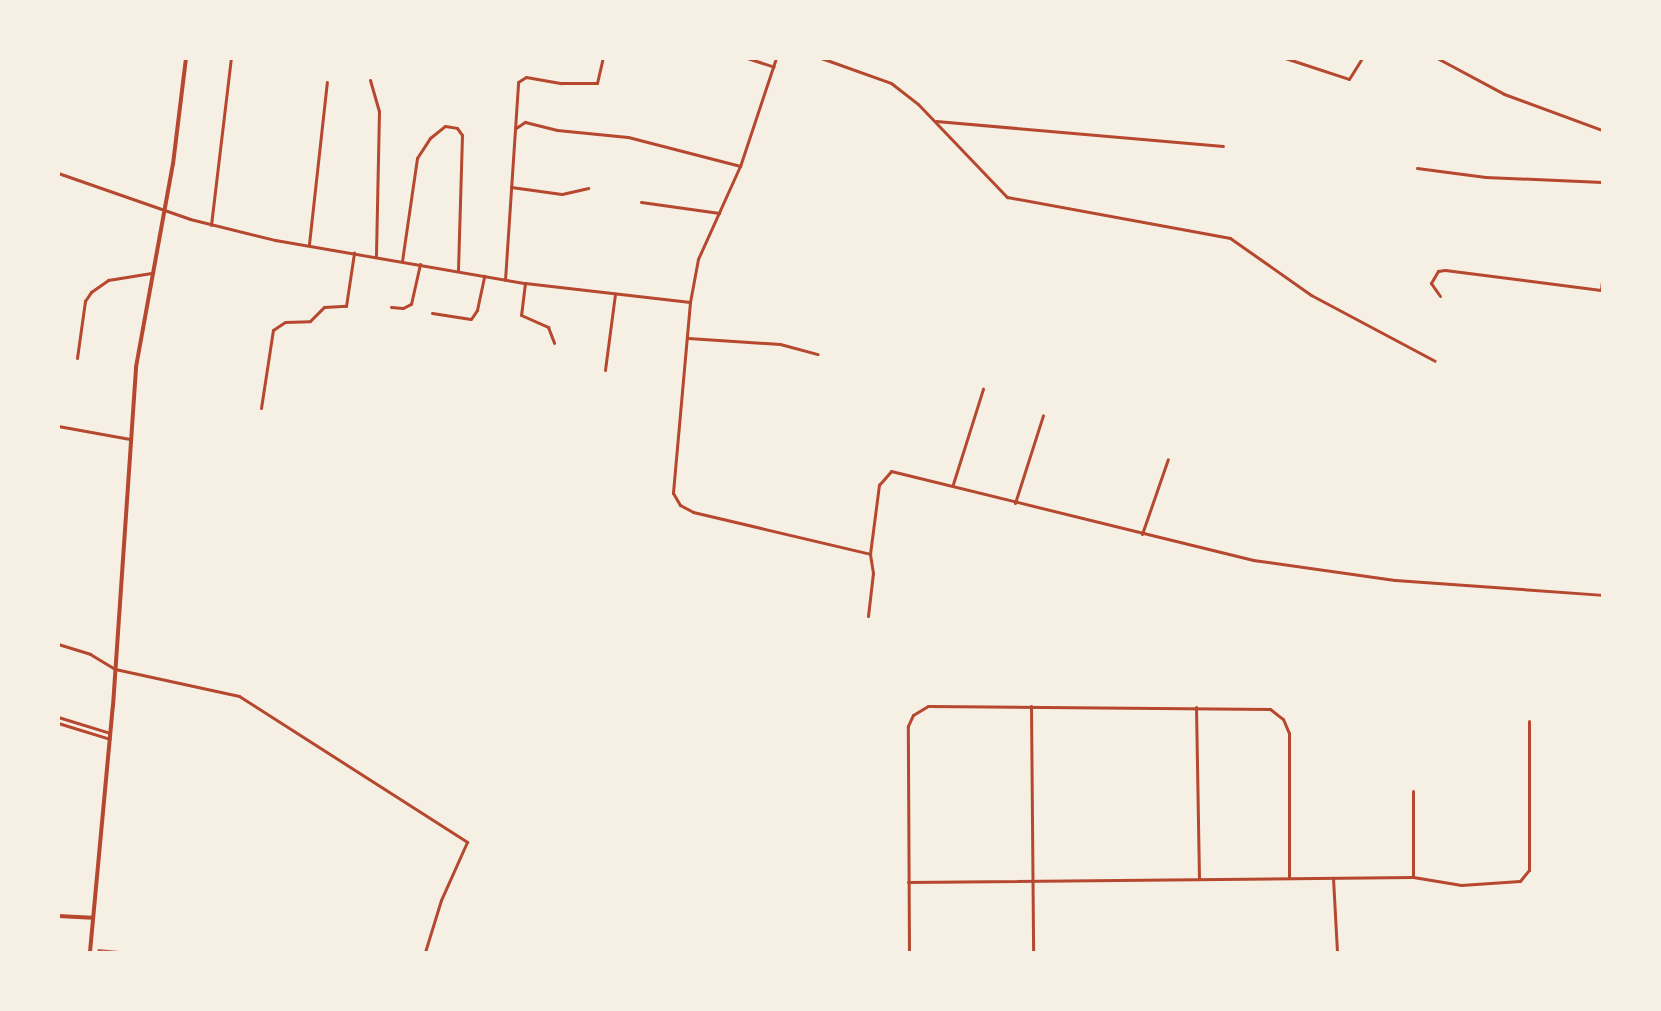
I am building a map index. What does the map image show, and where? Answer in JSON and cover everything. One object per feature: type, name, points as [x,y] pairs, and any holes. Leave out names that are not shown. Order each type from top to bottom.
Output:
[{"type":"street","points":[[90,952],[110,739],[136,367],[186,58]]},
{"type":"street","points":[[211,225],[231,58]]},
{"type":"street","points":[[504,280],[520,80],[526,77],[561,83],[597,83],[603,58]]},
{"type":"street","points":[[747,58],[774,67]]},
{"type":"street","points":[[776,58],[740,166],[698,259],[690,302],[673,493],[680,505],[693,512],[870,554]]},
{"type":"street","points":[[821,58],[891,83],[935,121],[1006,196],[1230,238],[1311,295],[1435,361]]},
{"type":"street","points":[[1285,58],[1349,79],[1362,58]]},
{"type":"street","points":[[1437,58],[1504,94],[1602,130]]},
{"type":"street","points":[[370,80],[379,111],[376,256]]},
{"type":"street","points":[[309,244],[327,82]]},
{"type":"street","points":[[935,121],[1223,146]]},
{"type":"street","points":[[515,129],[525,122],[557,130],[628,137],[740,166]]},
{"type":"street","points":[[402,261],[417,158],[430,138],[445,126],[457,128],[462,135],[458,271]]},
{"type":"street","points":[[1417,168],[1485,177],[1602,182]]},
{"type":"street","points":[[58,173],[163,211],[211,225],[525,284],[690,302]]},
{"type":"street","points":[[511,187],[562,194],[588,188]]},
{"type":"street","points":[[641,202],[718,213]]},
{"type":"street","points":[[261,408],[273,330],[285,322],[310,321],[324,307],[346,306],[354,253]]},
{"type":"street","points":[[391,306],[403,308],[411,304],[420,264]]},
{"type":"street","points":[[1440,296],[1431,282],[1438,270],[1602,290],[1602,281]]},
{"type":"street","points":[[77,358],[85,301],[91,292],[108,280],[151,273]]},
{"type":"street","points":[[432,313],[471,319],[477,310],[484,276]]},
{"type":"street","points":[[525,284],[521,315],[548,327],[554,343]]},
{"type":"street","points":[[605,370],[615,294]]},
{"type":"street","points":[[688,338],[780,344],[818,354]]},
{"type":"street","points":[[953,484],[983,389]]},
{"type":"street","points":[[1015,503],[1042,415]]},
{"type":"street","points":[[58,426],[130,439]]},
{"type":"street","points":[[1142,534],[1168,459]]},
{"type":"street","points":[[868,616],[873,573],[870,554],[879,485],[884,476],[891,471],[903,471],[1015,503],[1253,560],[1395,580],[1602,596]]},
{"type":"street","points":[[58,644],[90,654],[115,669],[239,696],[467,842],[441,900],[425,952]]},
{"type":"street","points":[[909,952],[907,732],[913,715],[928,706],[1262,708],[1277,713],[1287,725],[1289,878]]},
{"type":"street","points":[[1031,706],[1033,952]]},
{"type":"street","points":[[1196,708],[1199,878]]},
{"type":"street","points":[[58,717],[110,733]]},
{"type":"street","points":[[908,882],[1033,878],[1413,877],[1468,885],[1526,878],[1529,721]]},
{"type":"street","points":[[58,723],[110,739]]},
{"type":"street","points":[[1413,791],[1413,877]]},
{"type":"street","points":[[1333,878],[1337,952]]},
{"type":"street","points":[[58,916],[92,918]]},
{"type":"building","points":[[98,949],[119,951],[119,952],[97,952]]}]
